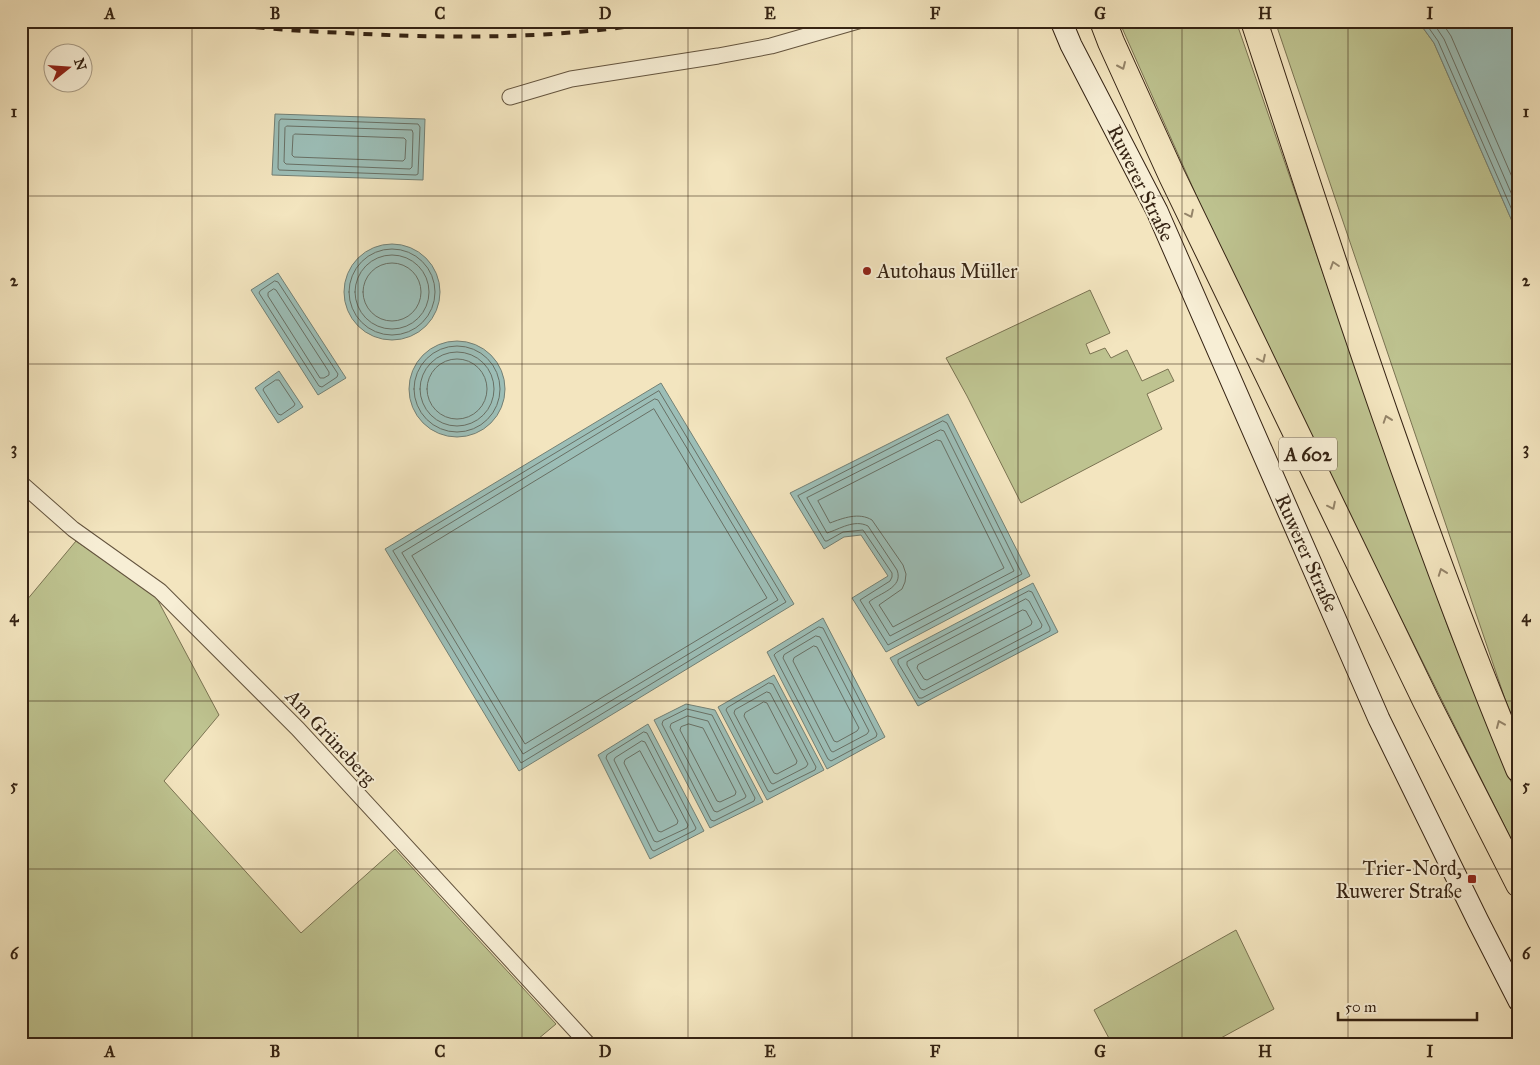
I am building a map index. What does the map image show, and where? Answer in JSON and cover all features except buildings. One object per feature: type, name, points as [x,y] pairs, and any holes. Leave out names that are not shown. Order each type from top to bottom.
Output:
[{"type":"highway","name":"A 602","points":[[1103,21],[1172,176],[1426,700],[1519,884]]},
{"type":"highway","points":[[1254,21],[1345,298],[1412,493],[1487,693],[1519,769]]},
{"type":"main road","name":"Ruwerer Straße","points":[[1061,21],[1071,45],[1157,211],[1379,719],[1464,895],[1519,1001]]},
{"type":"street","points":[[510,97],[571,79],[771,46],[858,21]]},
{"type":"street","name":"Am Grüneberg","points":[[21,483],[73,529],[160,592],[298,729],[588,1044]]},
{"type":"green space","points":[[1119,21],[1236,21],[1370,409],[1449,630],[1519,801],[1519,855],[1364,544],[1201,206]]},
{"type":"green space","points":[[1275,21],[1418,21],[1434,43],[1519,237],[1519,734],[1505,699]]},
{"type":"green space","points":[[1090,290],[1110,333],[1086,344],[1090,354],[1105,348],[1111,358],[1127,350],[1142,381],[1168,369],[1174,381],[1147,394],[1162,429],[1021,503],[946,358]]},
{"type":"green space","points":[[76,541],[155,595],[219,715],[164,781],[301,933],[395,849],[556,1024],[532,1044],[21,1044],[21,607]]},
{"type":"green space","points":[[1236,930],[1274,1009],[1210,1044],[1112,1044],[1094,1010]]},
{"type":"water","points":[[1418,21],[1519,21],[1519,237],[1434,43]]},
{"type":"water","points":[[275,114],[425,119],[423,180],[272,175]]},
{"type":"water","points":[[392,244],[410,248],[426,258],[436,274],[440,292],[436,310],[426,326],[410,336],[392,340],[374,336],[358,326],[348,310],[344,292],[348,274],[358,258],[374,248]]},
{"type":"water","points":[[278,273],[346,378],[318,395],[251,290]]},
{"type":"water","points":[[448,341],[466,341],[484,349],[497,362],[505,380],[502,408],[484,429],[466,437],[448,437],[430,429],[417,416],[409,398],[409,380],[417,362],[430,349]]},
{"type":"water","points":[[279,371],[303,407],[278,423],[255,388]]},
{"type":"water","points":[[661,383],[794,604],[519,771],[385,549]]},
{"type":"water","points":[[948,414],[1030,576],[886,652],[852,598],[888,576],[861,535],[844,537],[824,549],[790,493]]},
{"type":"water","points":[[1033,583],[1058,632],[918,706],[890,658]]},
{"type":"water","points":[[823,618],[885,737],[827,769],[767,652]]},
{"type":"water","points":[[774,675],[824,770],[767,800],[718,707]]},
{"type":"water","points":[[686,704],[715,710],[763,802],[710,828],[654,720]]},
{"type":"water","points":[[648,724],[704,831],[650,859],[598,755]]},
{"type":"railway","points":[[202,21],[310,31],[466,37],[585,31],[664,21]]},
{"type":"railway","points":[[367,21],[399,23],[489,21]]},
{"type":"place","name":"Autohaus Müller","points":[[867,271]]},
{"type":"place","name":"Trier-Nord, Ruwerer Straße","points":[[1472,879]]}]
